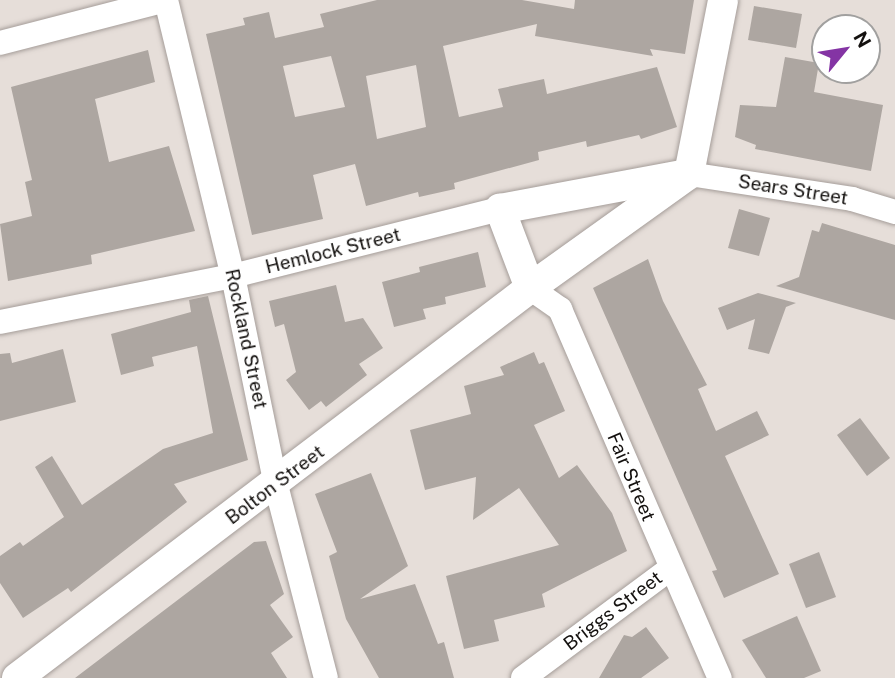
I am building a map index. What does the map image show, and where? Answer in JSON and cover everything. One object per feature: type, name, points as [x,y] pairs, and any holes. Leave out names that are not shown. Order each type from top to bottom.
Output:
[{"type":"street","points":[[0,43],[166,0]]},
{"type":"street","name":"Rockland Street","points":[[166,0],[233,276],[276,485],[326,678]]},
{"type":"street","points":[[689,174],[500,209],[530,288],[689,174],[723,0]]},
{"type":"street","name":"Sears Street","points":[[689,174],[852,199],[895,212]]},
{"type":"street","name":"Hemlock Street","points":[[0,321],[233,276],[500,209]]},
{"type":"street","name":"Bolton Street","points":[[17,678],[276,485],[530,288]]},
{"type":"street","name":"Fair Street","points":[[530,288],[560,309],[670,569],[720,678]]},
{"type":"street","name":"Briggs Street","points":[[523,678],[670,569]]},
{"type":"building","points":[[377,0],[522,0],[574,9],[575,0],[694,0],[685,54],[650,49],[653,56],[535,36],[537,24],[443,46],[459,117],[503,107],[498,89],[544,79],[547,94],[657,67],[677,127],[641,139],[639,135],[587,147],[586,141],[538,152],[539,160],[454,183],[455,189],[419,197],[418,192],[366,206],[355,164],[313,175],[323,219],[252,235],[206,34],[245,25],[243,18],[269,12],[275,38],[324,27],[320,14]],"holes":[[[331,56],[345,107],[295,117],[283,66]],[[416,65],[426,127],[377,139],[366,76]]]},
{"type":"building","points":[[754,6],[802,14],[796,48],[748,40]]},
{"type":"building","points":[[148,50],[155,82],[95,99],[109,162],[169,146],[195,231],[91,255],[92,264],[8,281],[0,224],[32,216],[25,182],[32,180],[11,87]]},
{"type":"building","points":[[785,57],[811,62],[811,84],[815,84],[814,92],[883,105],[871,171],[755,149],[756,145],[735,137],[740,105],[776,107]]},
{"type":"building","points":[[739,209],[770,218],[759,256],[728,248]]},
{"type":"building","points":[[822,223],[895,245],[895,320],[776,286],[799,277],[812,230],[819,232]]},
{"type":"building","points":[[478,252],[486,287],[445,297],[446,304],[423,309],[426,319],[394,327],[382,282],[420,272],[419,267]]},
{"type":"building","points":[[648,259],[663,301],[707,385],[698,389],[716,431],[757,411],[769,435],[725,456],[779,574],[724,598],[712,571],[717,570],[593,288]]},
{"type":"building","points":[[336,285],[345,322],[363,318],[383,348],[359,364],[367,375],[326,407],[321,401],[309,410],[286,380],[296,372],[284,324],[275,327],[269,301]]},
{"type":"building","points":[[758,293],[796,303],[786,307],[769,354],[748,349],[755,319],[727,330],[718,308]]},
{"type":"building","points":[[208,296],[248,460],[174,484],[187,502],[71,592],[68,588],[23,618],[0,583],[0,556],[20,542],[23,546],[64,517],[35,467],[52,456],[82,505],[163,449],[213,433],[197,346],[152,357],[154,366],[121,375],[111,334],[191,312],[189,300]]},
{"type":"building","points":[[63,349],[76,402],[0,421],[0,354],[10,353],[12,363]]},
{"type":"building","points":[[534,352],[539,364],[544,362],[565,411],[534,425],[559,478],[577,465],[612,513],[627,551],[542,594],[545,607],[494,620],[499,641],[464,649],[446,576],[559,545],[519,488],[473,520],[476,477],[425,490],[410,430],[471,414],[464,386],[504,375],[500,367]]},
{"type":"building","points":[[860,418],[890,458],[867,476],[837,435]]},
{"type":"building","points":[[371,473],[408,566],[360,599],[415,584],[438,644],[444,642],[454,678],[379,678],[346,619],[329,556],[337,552],[315,494]]},
{"type":"building","points":[[266,541],[284,594],[270,605],[293,637],[271,653],[287,678],[75,678],[254,542]]},
{"type":"building","points":[[819,552],[836,597],[806,608],[789,564]]},
{"type":"building","points":[[797,616],[821,671],[804,678],[766,678],[742,640]]},
{"type":"building","points":[[646,627],[669,658],[641,678],[599,678],[624,635],[632,637]]}]
